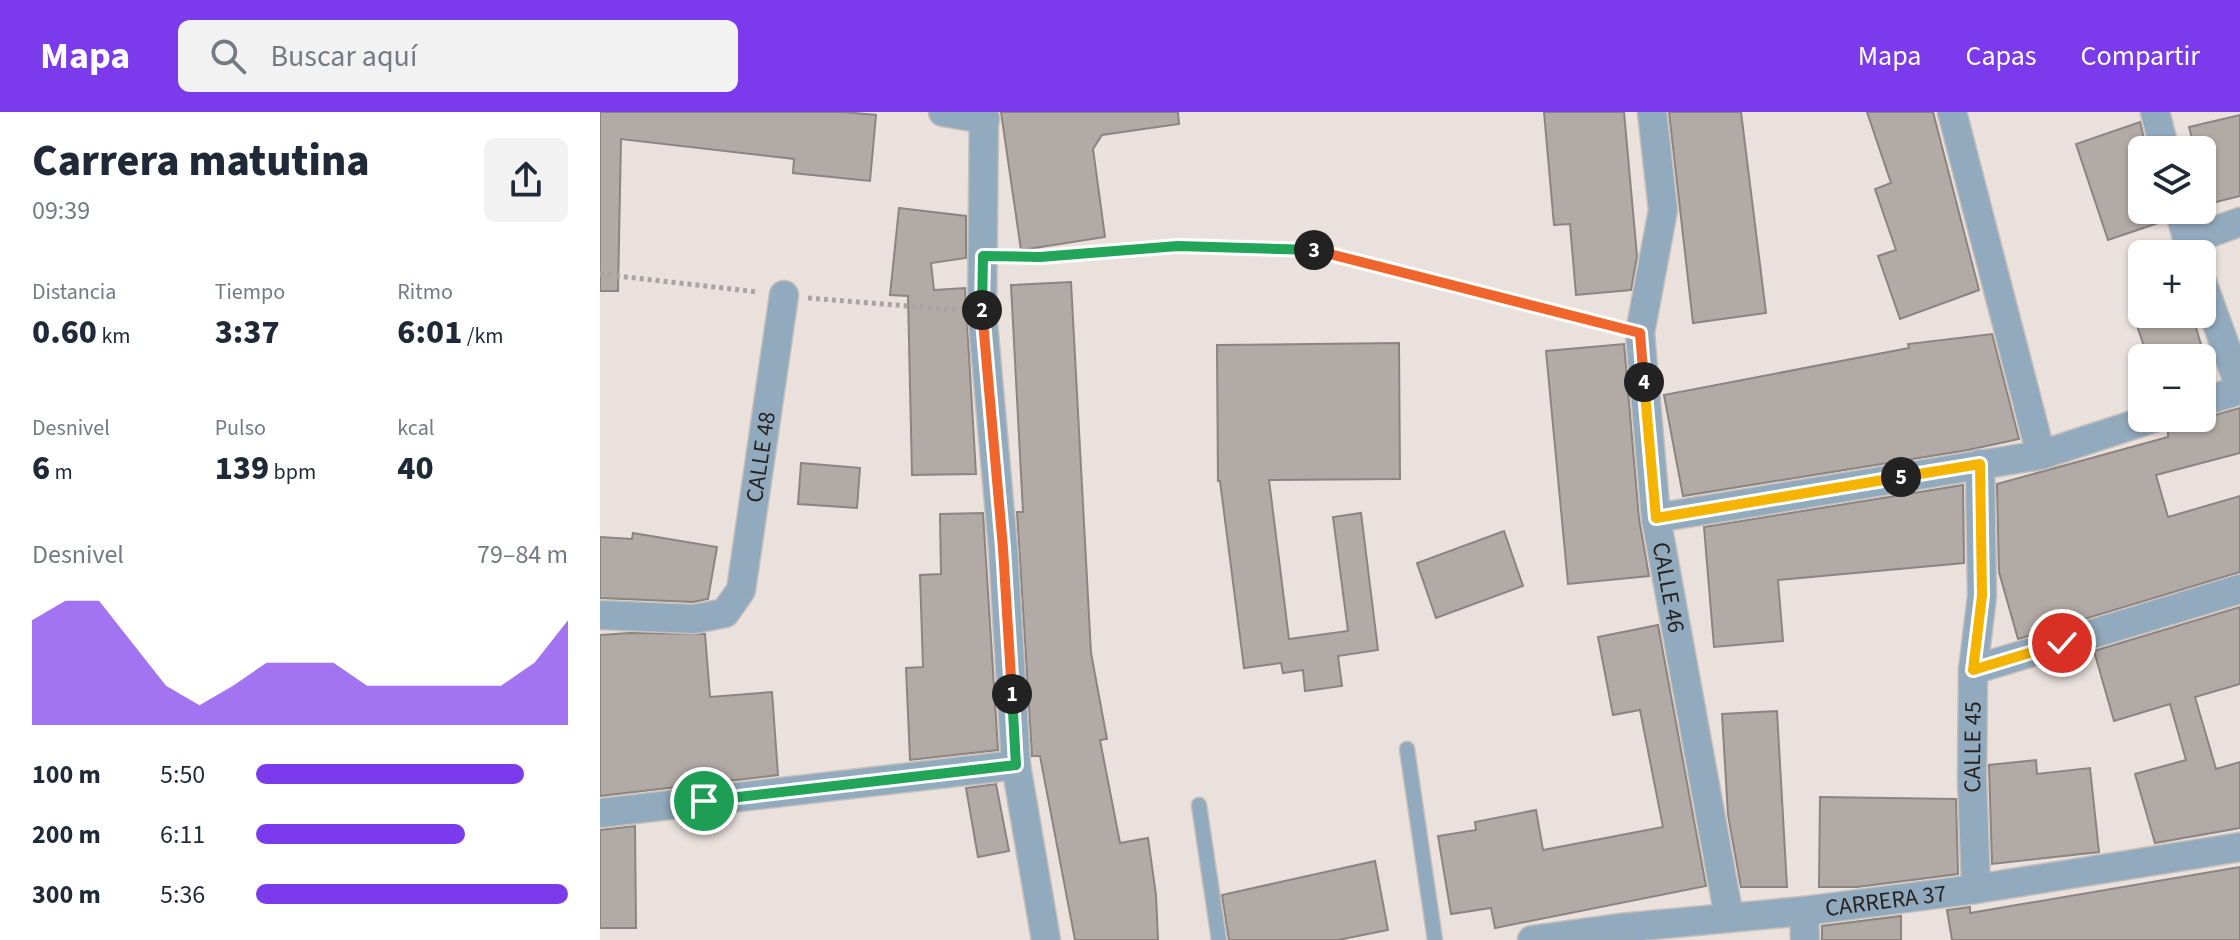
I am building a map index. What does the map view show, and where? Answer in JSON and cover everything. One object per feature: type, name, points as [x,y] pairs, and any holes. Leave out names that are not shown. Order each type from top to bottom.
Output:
[{"type":"street","points":[[943,112],[985,115],[982,312],[1003,548],[1016,765],[1046,940]]},
{"type":"street","name":"CALLE 46","points":[[1652,112],[1663,210],[1640,333],[1656,518],[1729,917]]},
{"type":"street","points":[[1952,112],[2041,455]]},
{"type":"street","points":[[2155,112],[2161,136]]},
{"type":"street","points":[[2205,240],[2240,222]]},
{"type":"street","name":"CALLE 48","points":[[600,615],[694,619],[725,613],[741,590],[784,295]]},
{"type":"street","points":[[2216,321],[2240,388],[2216,397]]},
{"type":"street","points":[[1656,518],[2041,455],[2128,427]]},
{"type":"street","name":"CALLE 45","points":[[1976,889],[1972,778],[1973,670],[1982,596],[1980,464]]},
{"type":"street","points":[[1973,670],[2240,589]]},
{"type":"street","points":[[600,813],[1016,765]]},
{"type":"street","name":"CARRERA 37","points":[[1532,940],[1976,889],[2240,847]]},
{"type":"street","points":[[1804,911],[1805,940]]},
{"type":"lane","points":[[1407,749],[1435,940]]},
{"type":"lane","points":[[1199,805],[1219,940]]},
{"type":"path","points":[[983,256],[1040,257],[1178,246],[1316,250],[1640,333]]},
{"type":"building","points":[[600,112],[844,112],[876,115],[870,181],[793,173],[794,159],[621,139],[618,291],[600,291]]},
{"type":"building","points":[[1001,112],[1178,112],[1179,124],[1102,135],[1093,149],[1105,237],[1021,250]]},
{"type":"building","points":[[1544,112],[1624,112],[1637,256],[1631,290],[1576,295],[1570,224],[1554,225]]},
{"type":"building","points":[[1669,112],[1741,112],[1766,313],[1693,323]]},
{"type":"building","points":[[1867,112],[1933,112],[1979,290],[1900,319],[1878,256],[1896,250],[1875,189],[1891,183]]},
{"type":"building","points":[[2240,115],[2240,196],[2216,202],[2216,136],[2191,136],[2189,127]]},
{"type":"building","points":[[2140,122],[2144,136],[2128,136],[2128,224],[2155,224],[2108,240],[2076,144]]},
{"type":"building","points":[[899,208],[966,216],[966,258],[931,263],[934,290],[965,288],[976,474],[912,475],[908,296],[890,295]]},
{"type":"building","points":[[1071,282],[1091,653],[1107,739],[1100,740],[1120,843],[1148,838],[1156,895],[1158,940],[1075,940],[1040,756],[1032,756],[1017,512],[1023,512],[1011,285]]},
{"type":"building","points":[[2138,328],[2196,328],[2201,344],[2143,344]]},
{"type":"building","points":[[1992,334],[2019,439],[1683,496],[1664,395],[1909,348],[1908,344]]},
{"type":"building","points":[[1399,343],[1400,479],[1269,480],[1289,639],[1348,631],[1333,517],[1361,513],[1378,650],[1338,656],[1342,686],[1305,691],[1303,670],[1283,673],[1281,663],[1244,668],[1218,481],[1217,345]]},
{"type":"building","points":[[1624,344],[1639,519],[1649,576],[1568,584],[1546,351]]},
{"type":"building","points":[[2240,408],[2240,453],[2156,475],[2168,517],[2240,496],[2240,572],[2018,639],[1999,572],[1997,484],[2168,437],[2168,432],[2216,432],[2216,415]]},
{"type":"building","points":[[801,463],[860,468],[857,508],[798,504]]},
{"type":"building","points":[[1963,485],[1964,563],[1778,580],[1783,641],[1714,647],[1704,527]]},
{"type":"building","points":[[983,513],[998,750],[910,760],[906,668],[923,667],[920,575],[941,574],[940,514]]},
{"type":"building","points":[[1504,531],[1523,586],[1436,618],[1417,563]]},
{"type":"building","points":[[633,533],[717,547],[708,599],[693,602],[600,598],[600,537],[632,539]]},
{"type":"building","points":[[2240,607],[2240,684],[2195,697],[2216,769],[2240,762],[2240,828],[2155,843],[2135,774],[2186,760],[2170,704],[2114,721],[2094,651]]},
{"type":"building","points":[[1658,625],[1706,886],[1495,928],[1491,908],[1451,914],[1438,836],[1476,830],[1475,822],[1536,810],[1543,850],[1663,827],[1640,710],[1613,715],[1598,637]]},
{"type":"building","points":[[705,634],[710,697],[772,692],[778,775],[600,796],[600,635]]},
{"type":"building","points":[[1777,711],[1787,887],[1741,887],[1728,815],[1722,714]]},
{"type":"building","points":[[2036,760],[2037,774],[2090,768],[2099,852],[1992,864],[1989,765]]},
{"type":"building","points":[[996,784],[1009,851],[978,857],[966,788]]},
{"type":"building","points":[[1820,797],[1956,799],[1958,874],[1857,887],[1819,887]]},
{"type":"building","points":[[635,826],[636,928],[600,928],[600,830]]},
{"type":"building","points":[[1375,861],[1388,930],[1338,940],[1229,940],[1222,895]]},
{"type":"building","points":[[2240,867],[2240,940],[1952,940],[1947,910],[1970,907],[1970,913]]},
{"type":"building","points":[[1901,916],[1901,940],[1822,940],[1822,926]]},
{"type":"route","points":[[704,801],[1016,765],[1003,548],[982,312],[983,256],[1040,257],[1178,246],[1316,250],[1640,333],[1656,518],[1980,464],[1982,596],[1973,670],[2062,643]]}]
